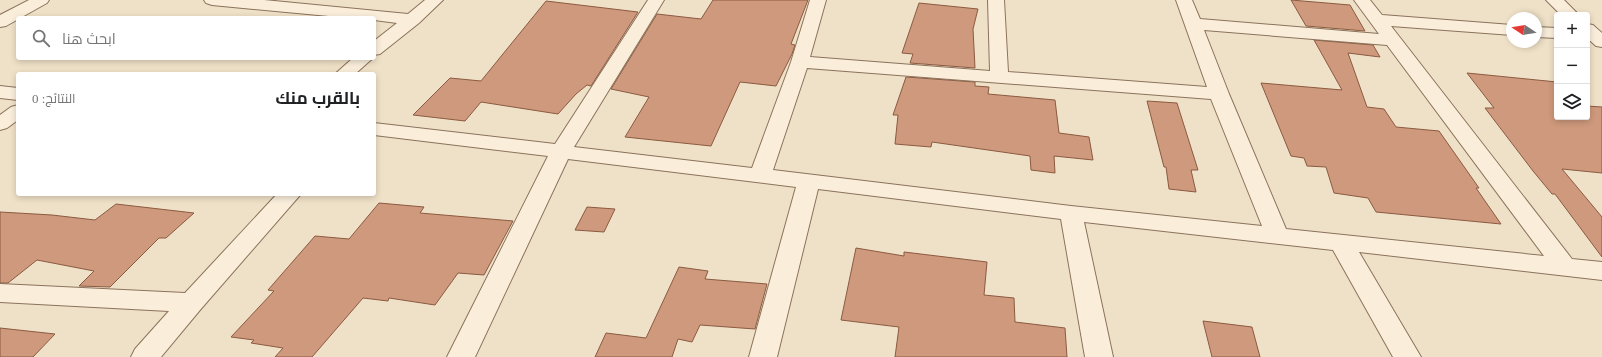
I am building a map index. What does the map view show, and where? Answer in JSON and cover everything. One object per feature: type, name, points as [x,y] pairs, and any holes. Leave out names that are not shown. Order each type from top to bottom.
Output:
[{"type":"street","points":[[0,22],[41,0]]},
{"type":"street","points":[[212,0],[252,2],[413,19]]},
{"type":"street","points":[[376,48],[435,0]]},
{"type":"street","points":[[461,357],[560,152],[656,0]]},
{"type":"street","points":[[760,175],[800,62],[818,0]]},
{"type":"street","points":[[996,0],[999,77]]},
{"type":"street","points":[[1184,0],[1219,94],[1277,235]]},
{"type":"street","points":[[1362,0],[1565,267]]},
{"type":"street","points":[[1554,0],[1568,12]]},
{"type":"street","points":[[1377,20],[1506,30]]},
{"type":"street","points":[[1193,24],[1392,40]]},
{"type":"street","points":[[1542,32],[1554,33]]},
{"type":"street","points":[[346,72],[362,60]]},
{"type":"street","points":[[800,62],[1219,94]]},
{"type":"street","points":[[0,92],[16,94]]},
{"type":"street","points":[[0,124],[16,112]]},
{"type":"street","points":[[376,129],[1071,213],[1602,271]]},
{"type":"street","points":[[763,357],[808,181]]},
{"type":"street","points":[[145,357],[191,303],[288,196]]},
{"type":"street","points":[[1071,213],[1099,357]]},
{"type":"street","points":[[1341,242],[1407,357]]},
{"type":"street","points":[[0,293],[191,303]]},
{"type":"building","points":[[713,0],[808,0],[791,44],[795,45],[792,54],[776,86],[740,82],[711,146],[625,137],[649,97],[611,89],[657,14],[701,19]]},
{"type":"building","points":[[1291,0],[1350,5],[1365,31],[1306,26]]},
{"type":"building","points":[[546,1],[638,12],[591,86],[587,85],[576,94],[558,114],[481,102],[465,121],[413,115],[450,78],[481,81]]},
{"type":"building","points":[[919,3],[978,9],[973,29],[975,68],[910,63],[913,54],[902,53]]},
{"type":"building","points":[[1314,40],[1373,45],[1380,57],[1348,53],[1367,107],[1384,109],[1396,127],[1439,131],[1479,188],[1476,188],[1501,224],[1376,212],[1368,198],[1334,193],[1326,167],[1307,166],[1304,158],[1291,156],[1261,83],[1342,90]]},
{"type":"building","points":[[1467,73],[1554,82],[1554,120],[1590,120],[1590,106],[1602,107],[1602,173],[1562,169],[1602,217],[1602,257],[1555,194],[1552,194],[1533,171],[1485,108],[1494,108]]},
{"type":"building","points":[[906,77],[975,82],[975,86],[989,87],[988,94],[1055,100],[1059,133],[1089,137],[1093,160],[1054,156],[1055,173],[1031,170],[1030,156],[932,142],[931,147],[895,144],[898,115],[893,115]]},
{"type":"building","points":[[1147,101],[1177,103],[1198,170],[1191,170],[1196,192],[1169,189],[1166,167],[1164,167]]},
{"type":"building","points":[[379,203],[424,207],[420,213],[513,221],[484,275],[458,273],[435,305],[389,298],[388,301],[363,298],[312,357],[275,357],[283,348],[251,343],[254,340],[231,337],[274,291],[268,290],[315,236],[349,239]]},
{"type":"building","points":[[116,204],[194,213],[166,238],[159,238],[110,287],[79,286],[94,271],[37,260],[8,283],[0,283],[0,212],[52,215],[95,220]]},
{"type":"building","points":[[587,207],[615,209],[604,232],[575,230]]},
{"type":"building","points":[[856,248],[904,256],[904,252],[987,262],[984,295],[1014,298],[1015,322],[1065,328],[1067,357],[895,357],[899,327],[841,320]]},
{"type":"building","points":[[679,267],[708,271],[705,279],[767,284],[755,329],[700,325],[692,342],[678,339],[672,357],[595,357],[606,333],[646,338]]},
{"type":"building","points":[[1203,321],[1252,327],[1260,357],[1212,357]]},
{"type":"building","points":[[0,328],[55,334],[33,357],[0,357]]}]
